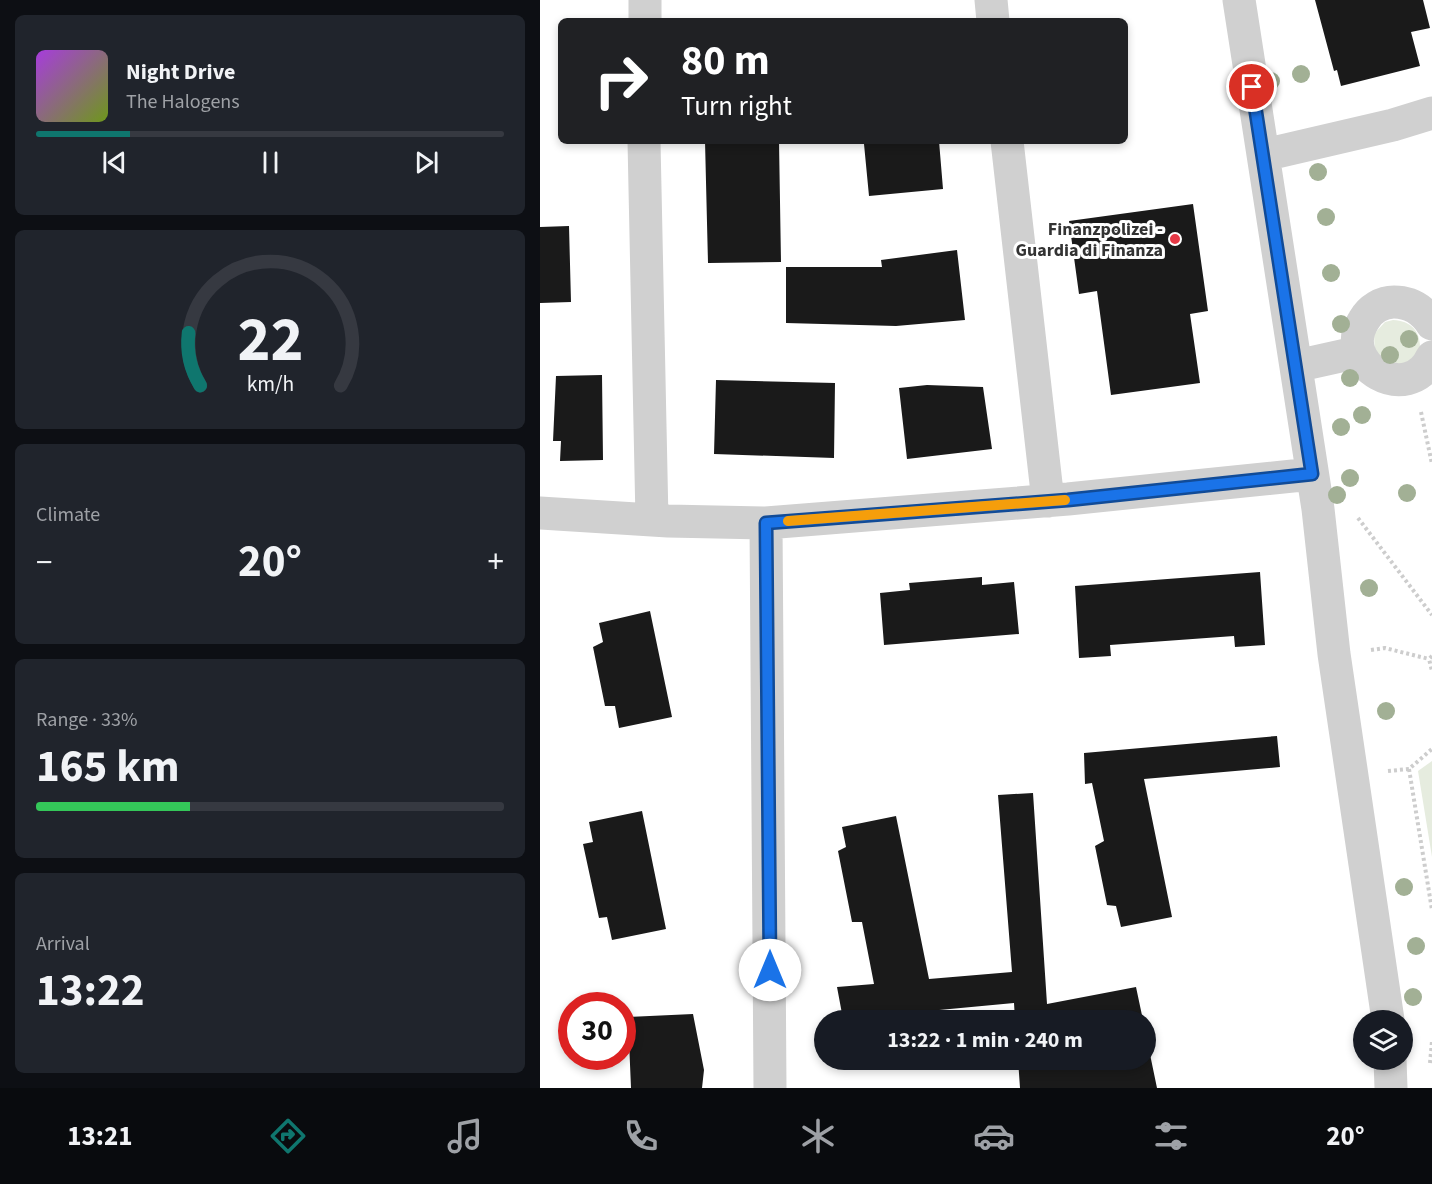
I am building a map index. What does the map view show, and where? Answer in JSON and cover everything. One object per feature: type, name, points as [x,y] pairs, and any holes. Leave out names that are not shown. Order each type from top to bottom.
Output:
[{"type":"street","points":[[645,0],[645,18]]},
{"type":"street","points":[[991,0],[993,18]]},
{"type":"street","points":[[1239,0],[1318,509],[1334,654],[1387,1010]]},
{"type":"street","points":[[1264,155],[1432,113]]},
{"type":"street","points":[[644,144],[652,520]]},
{"type":"street","points":[[1007,144],[1048,501]]},
{"type":"street","points":[[1423,367],[1400,381],[1381,376],[1365,364],[1359,352],[1357,338],[1360,326],[1367,314],[1378,306],[1391,302],[1405,302],[1417,307],[1432,324]]},
{"type":"street","points":[[1296,366],[1359,352]]},
{"type":"street","points":[[540,513],[652,520],[766,523],[1048,501],[1312,474]]},
{"type":"street","points":[[766,523],[770,1088]]},
{"type":"street","points":[[1390,1070],[1391,1088]]},
{"type":"path","points":[[1423,367],[1432,464]]},
{"type":"path","points":[[1318,509],[1347,504],[1432,615]]},
{"type":"path","points":[[1334,654],[1385,648],[1430,657],[1432,671]]},
{"type":"path","points":[[1352,775],[1409,769],[1432,749]]},
{"type":"path","points":[[1409,769],[1432,910]]},
{"type":"shaded area","points":[[1393,320],[1410,325],[1419,338],[1420,350],[1404,367],[1375,357],[1374,334],[1385,322]]},
{"type":"shaded area","points":[[1432,761],[1432,857],[1418,771]]},
{"type":"building","points":[[1315,0],[1423,0],[1430,28],[1411,32],[1420,66],[1341,86],[1337,70],[1334,71]]},
{"type":"building","points":[[705,144],[779,144],[781,262],[708,263]]},
{"type":"building","points":[[864,144],[939,144],[943,189],[869,196]]},
{"type":"building","points":[[1193,204],[1208,311],[1190,314],[1200,383],[1111,395],[1097,291],[1079,294],[1069,221]]},
{"type":"building","points":[[569,226],[571,302],[540,303],[540,227]]},
{"type":"building","points":[[957,250],[965,320],[896,326],[786,323],[786,267],[882,267],[881,260]]},
{"type":"building","points":[[602,375],[603,460],[560,461],[561,441],[553,441],[556,376]]},
{"type":"building","points":[[716,380],[835,383],[834,458],[714,454]]},
{"type":"building","points":[[927,385],[983,387],[992,449],[907,459],[899,388]]},
{"type":"building","points":[[1260,572],[1265,645],[1235,647],[1234,636],[1110,645],[1111,656],[1079,658],[1075,586]]},
{"type":"building","points":[[982,577],[982,585],[1014,582],[1019,634],[884,645],[880,593],[910,590],[909,583]]},
{"type":"building","points":[[650,611],[672,717],[619,728],[615,706],[605,706],[593,647],[603,642],[599,623]]},
{"type":"building","points":[[1277,736],[1280,767],[1144,779],[1172,917],[1121,927],[1116,906],[1107,905],[1095,846],[1104,841],[1092,783],[1085,784],[1084,753]]},
{"type":"building","points":[[1033,793],[1047,1004],[1136,987],[1141,1010],[1014,1010],[1014,1003],[939,1010],[841,1010],[837,987],[874,984],[862,922],[852,922],[838,851],[846,847],[842,827],[896,816],[929,979],[1012,972],[998,795]]},
{"type":"building","points":[[642,811],[666,929],[612,940],[607,917],[599,918],[583,844],[593,842],[589,822]]},
{"type":"building","points":[[693,1014],[704,1070],[702,1088],[631,1088],[630,1070],[636,1070],[636,1017]]},
{"type":"building","points":[[1019,1070],[1153,1070],[1157,1088],[1020,1088]]},
{"type":"slow traffic","points":[[788,521],[1065,500]]},
{"type":"place","name":"Finanzpolizei - Guardia di Finanza","points":[[1175,239]]},
{"type":"route","points":[[770,970],[766,523],[1068,500],[1312,474],[1252,87]]}]
